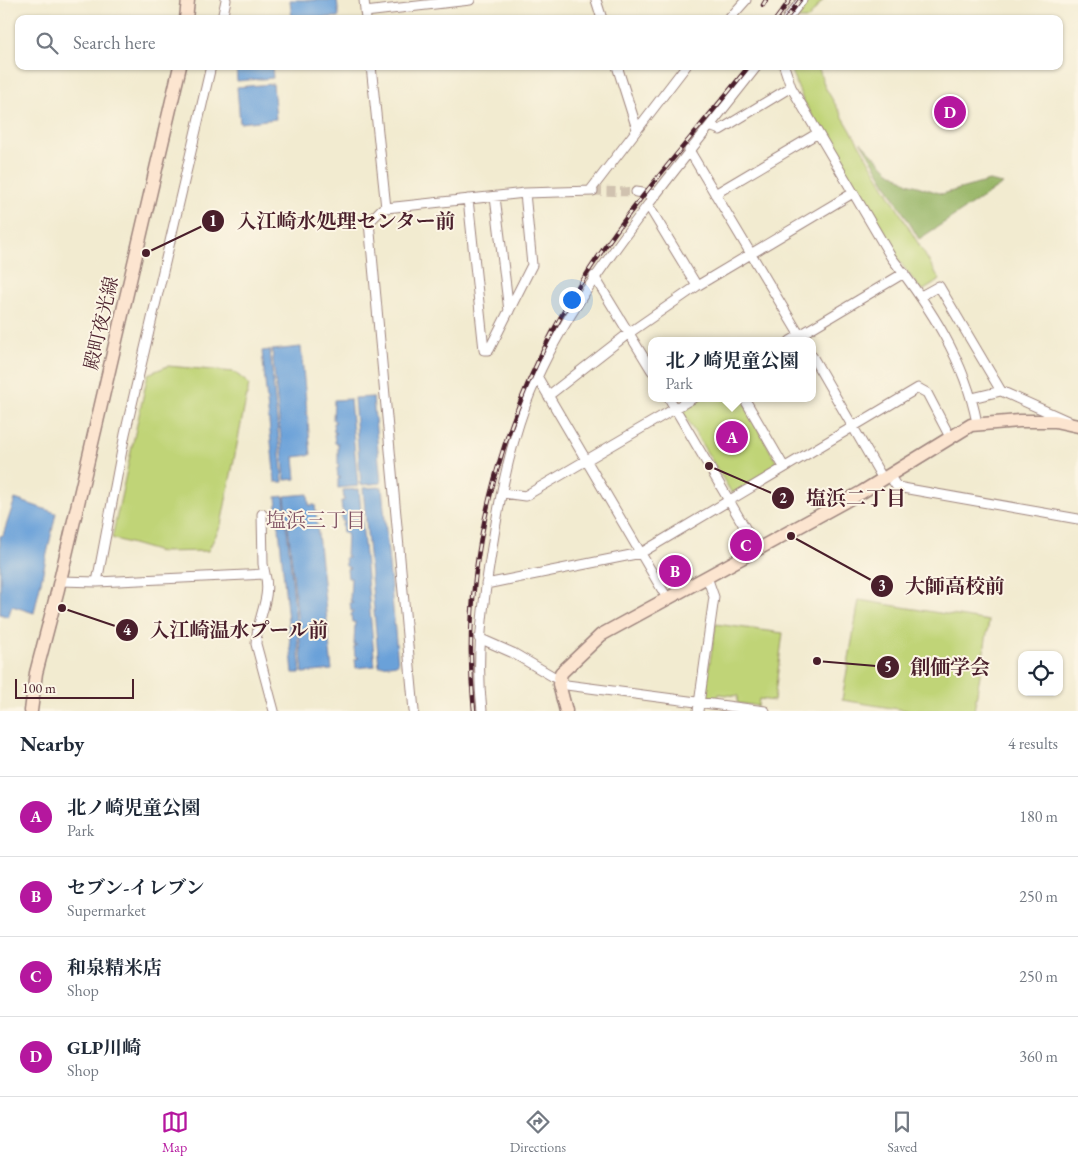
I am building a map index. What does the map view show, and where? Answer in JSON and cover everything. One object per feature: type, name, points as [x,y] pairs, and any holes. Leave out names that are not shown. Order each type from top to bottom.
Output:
[{"type":"street","points":[[186,15],[188,0]]},
{"type":"street","points":[[223,15],[226,0]]},
{"type":"street","points":[[364,0],[366,15],[470,0]]},
{"type":"street","points":[[596,0],[601,15]]},
{"type":"street","points":[[733,15],[746,0]]},
{"type":"street","points":[[790,15],[802,0]]},
{"type":"street","name":"殿町夜光線","points":[[31,711],[36,673],[58,591],[179,70]]},
{"type":"street","points":[[97,582],[125,434],[210,70]]},
{"type":"street","points":[[371,70],[386,208]]},
{"type":"street","points":[[618,70],[637,129]]},
{"type":"street","points":[[414,711],[369,222],[382,209],[386,208],[525,193],[591,191],[683,70]]},
{"type":"street","points":[[482,711],[478,665],[479,638],[486,584],[496,519],[503,493],[508,460],[526,405],[564,325],[594,276],[754,70]]},
{"type":"street","points":[[786,70],[792,87],[891,257],[921,296],[944,333],[965,378],[972,398],[977,423]]},
{"type":"street","points":[[710,126],[720,130],[792,87]]},
{"type":"street","points":[[715,194],[818,133]]},
{"type":"street","points":[[690,150],[801,337]]},
{"type":"street","points":[[636,192],[656,194]]},
{"type":"street","points":[[468,200],[484,350],[489,350],[532,265],[525,193]]},
{"type":"street","points":[[548,396],[630,333],[697,286],[853,193]]},
{"type":"street","points":[[495,197],[509,312]]},
{"type":"street","points":[[648,205],[697,286]]},
{"type":"street","points":[[804,337],[904,273]]},
{"type":"street","points":[[594,276],[648,363]]},
{"type":"street","points":[[921,296],[939,286],[1001,391]]},
{"type":"street","points":[[816,363],[852,427],[886,477],[897,487],[1078,519]]},
{"type":"street","points":[[538,378],[667,598]]},
{"type":"street","points":[[486,584],[640,553],[918,388],[927,393],[950,437]]},
{"type":"street","points":[[972,398],[1001,391],[1057,414],[1076,426]]},
{"type":"street","points":[[671,402],[758,550]]},
{"type":"street","points":[[503,493],[525,496],[686,402]]},
{"type":"street","points":[[746,402],[784,467]]},
{"type":"street","points":[[566,711],[559,682],[562,672],[599,637],[667,598],[758,550],[886,477],[950,437],[977,423],[1055,421],[1076,426]]},
{"type":"street","points":[[262,514],[263,564],[269,587],[256,633],[256,644],[274,711]]},
{"type":"street","points":[[58,591],[97,582],[265,574]]},
{"type":"street","points":[[698,707],[714,597],[707,577]]},
{"type":"street","points":[[479,638],[513,653],[559,682],[698,707],[764,711]]},
{"type":"green space","points":[[806,0],[823,0],[811,15],[794,15]]},
{"type":"green space","points":[[791,70],[819,70],[825,87],[940,280],[924,290],[920,289],[894,254],[803,100]]},
{"type":"green space","points":[[861,142],[888,170],[908,183],[942,194],[989,181],[1003,184],[919,239]]},
{"type":"green space","points":[[168,366],[234,372],[249,384],[221,525],[208,551],[160,552],[112,538],[148,374]]},
{"type":"green space","points":[[695,402],[744,402],[779,467],[733,494],[683,413],[683,409]]},
{"type":"green space","points":[[859,600],[989,621],[974,711],[910,711],[842,700]]},
{"type":"green space","points":[[716,624],[783,633],[774,701],[759,699],[758,706],[737,703],[738,696],[719,694],[717,700],[704,698]]},
{"type":"water","points":[[290,0],[337,0],[339,15],[292,15]]},
{"type":"water","points":[[236,70],[272,70],[273,78],[237,81]]},
{"type":"water","points":[[273,84],[276,119],[240,123],[237,87]]},
{"type":"water","points":[[301,347],[311,455],[294,457],[296,479],[285,480],[272,350]]},
{"type":"water","points":[[270,350],[283,482],[275,482],[262,351]]},
{"type":"water","points":[[373,397],[381,483],[361,485],[354,398]]},
{"type":"water","points":[[350,399],[358,486],[338,488],[338,479],[341,478],[338,477],[337,468],[340,467],[338,466],[338,443],[335,443],[334,434],[337,433],[334,432],[333,423],[336,422],[333,420],[334,400]]},
{"type":"water","points":[[382,487],[398,664],[379,666],[363,488]]},
{"type":"water","points":[[359,489],[375,666],[356,668],[355,659],[359,658],[355,656],[354,647],[357,645],[354,645],[355,622],[352,622],[351,614],[354,611],[351,611],[350,602],[353,602],[350,600],[351,578],[348,578],[347,569],[350,568],[346,566],[345,557],[349,557],[346,555],[347,533],[343,533],[342,524],[346,523],[342,521],[341,513],[344,512],[341,501],[344,501],[343,490]]},
{"type":"water","points":[[308,494],[309,505],[315,505],[332,670],[303,673],[285,496]]},
{"type":"water","points":[[284,496],[301,673],[293,673],[276,497]]},
{"type":"water","points":[[15,499],[56,513],[34,613],[12,606],[8,617],[0,614],[0,536],[3,535]]},
{"type":"tunnel","points":[[593,191],[636,192]]},
{"type":"railway","points":[[763,5],[766,0]]},
{"type":"railway","points":[[779,15],[790,0]]},
{"type":"railway","points":[[789,15],[800,0]]},
{"type":"railway","points":[[474,711],[471,653],[473,595],[481,537],[494,480],[512,424],[534,370],[560,318],[608,242],[746,70]]},
{"type":"place","name":"GLP川崎","points":[[950,112]]},
{"type":"place","name":"入江崎水処理センター前","points":[[146,253]]},
{"type":"place","name":"北ノ崎児童公園","points":[[732,437]]},
{"type":"place","name":"塩浜二丁目","points":[[709,466]]},
{"type":"place","name":"大師高校前","points":[[791,536]]},
{"type":"place","name":"和泉精米店","points":[[746,545]]},
{"type":"place","name":"セブン-イレブン","points":[[675,571]]},
{"type":"place","name":"入江崎温水プール前","points":[[62,608]]},
{"type":"place","name":"創価学会","points":[[817,661]]},
{"type":"district","name":"塩浜三丁目","points":[[316,520]]}]
